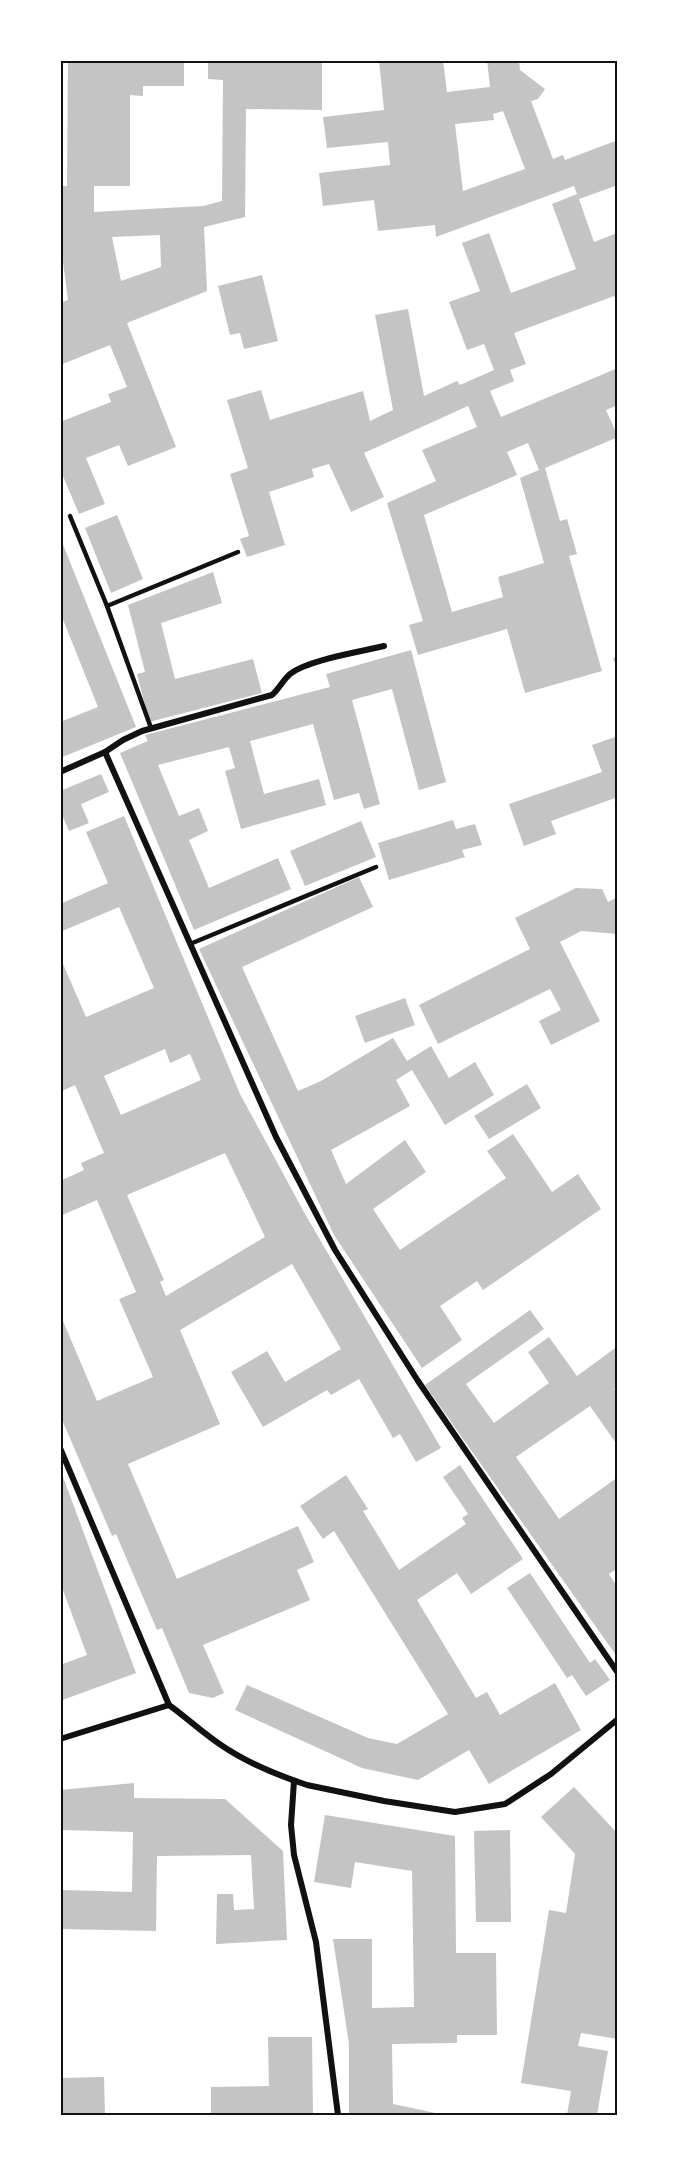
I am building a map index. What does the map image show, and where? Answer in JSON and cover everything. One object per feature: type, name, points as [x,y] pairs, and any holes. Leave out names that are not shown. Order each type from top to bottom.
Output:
[{"type":"street","points":[[60,772],[151,728],[264,698],[280,688],[288,675],[301,667],[384,646]]},
{"type":"street","points":[[105,752],[276,1137],[335,1250],[418,1381],[618,1673]]},
{"type":"street","points":[[60,1448],[169,1705],[222,1746],[270,1772],[294,1781],[384,1802],[455,1812],[505,1804],[551,1774],[618,1719]]},
{"type":"street","points":[[60,1739],[169,1705]]},
{"type":"street","points":[[294,1781],[291,1825],[294,1855],[316,1942],[338,2115]]},
{"type":"lane","points":[[70,516],[107,606],[151,728]]},
{"type":"lane","points":[[107,606],[238,552]]},
{"type":"lane","points":[[190,944],[376,867]]},
{"type":"building","points":[[68,60],[184,60],[184,86],[143,86],[143,96],[130,95],[130,186],[94,186],[94,212],[203,206],[222,201],[223,80],[208,79],[208,60],[322,60],[322,110],[246,109],[245,217],[204,227],[207,291],[127,323],[176,447],[128,466],[119,445],[86,458],[105,504],[79,514],[60,469],[60,422],[111,402],[108,394],[127,387],[110,345],[60,365],[60,303],[68,300],[60,239],[60,186],[67,186]],"holes":[[[160,235],[161,267],[121,281],[112,237]]]},
{"type":"building","points":[[379,60],[443,60],[447,92],[490,87],[487,60],[519,60],[520,70],[545,89],[538,99],[531,101],[553,159],[563,155],[565,160],[618,140],[618,185],[579,199],[594,242],[617,233],[618,305],[614,296],[514,333],[526,364],[510,370],[514,381],[490,391],[501,417],[618,368],[618,405],[606,410],[618,437],[545,468],[560,521],[567,519],[577,554],[569,556],[602,671],[525,693],[507,629],[418,655],[409,625],[423,621],[387,503],[436,481],[422,450],[477,427],[468,406],[364,453],[384,497],[351,512],[329,464],[312,469],[314,477],[269,492],[285,545],[247,557],[240,539],[249,536],[230,474],[248,468],[227,400],[261,390],[270,420],[363,391],[370,421],[393,410],[375,315],[408,309],[424,396],[457,381],[460,385],[494,370],[484,344],[467,350],[449,302],[480,291],[462,243],[489,233],[511,293],[576,269],[552,204],[577,194],[574,186],[436,237],[435,225],[378,231],[374,200],[323,206],[319,173],[390,165],[388,142],[327,148],[323,117],[384,110]],"holes":[[[503,111],[525,169],[463,191],[455,124],[494,120],[493,114]],[[528,443],[539,470],[520,478],[544,563],[498,577],[503,597],[452,612],[424,515],[517,475],[507,452]]]},
{"type":"building","points":[[262,275],[278,341],[244,349],[240,333],[230,335],[218,286]]},
{"type":"building","points":[[117,515],[143,579],[111,593],[85,528]]},
{"type":"building","points":[[60,542],[62,542],[136,727],[60,758],[60,722],[98,707],[60,612]]},
{"type":"building","points":[[213,572],[222,603],[161,623],[175,679],[253,659],[262,693],[149,722],[137,674],[145,672],[128,605]]},
{"type":"building","points":[[411,650],[446,782],[419,790],[392,689],[352,700],[380,804],[364,809],[359,793],[334,800],[313,724],[250,741],[264,794],[319,779],[326,805],[241,829],[225,771],[235,768],[229,747],[158,765],[179,816],[199,808],[208,831],[189,840],[209,888],[278,858],[291,889],[194,930],[120,753],[148,741],[145,735],[330,687],[326,674]]},
{"type":"building","points":[[618,657],[618,671],[613,658]]},
{"type":"building","points":[[618,736],[618,797],[551,821],[556,834],[524,846],[509,804],[602,772],[592,745]]},
{"type":"building","points":[[101,774],[109,792],[81,804],[89,823],[69,831],[63,817],[60,819],[60,791]]},
{"type":"building","points":[[124,816],[240,1094],[305,1214],[441,1448],[416,1462],[400,1434],[393,1438],[359,1379],[331,1395],[327,1390],[263,1427],[231,1372],[267,1351],[285,1382],[341,1349],[292,1264],[180,1330],[220,1424],[128,1464],[177,1579],[298,1526],[314,1562],[297,1570],[310,1600],[203,1645],[224,1693],[213,1698],[189,1693],[162,1628],[157,1630],[116,1534],[112,1536],[60,1415],[60,1314],[97,1401],[153,1377],[119,1299],[136,1292],[97,1200],[60,1216],[60,1181],[84,1170],[81,1163],[104,1153],[75,1085],[60,1092],[60,957],[86,1017],[154,988],[119,907],[60,932],[60,904],[108,883],[86,832]],"holes":[[[165,1049],[170,1063],[190,1054],[201,1080],[121,1115],[104,1076]],[[225,1153],[265,1237],[166,1296],[160,1282],[164,1280],[127,1195]]]},
{"type":"building","points":[[453,820],[456,829],[475,824],[482,845],[462,850],[465,857],[389,880],[378,843]]},
{"type":"building","points":[[361,821],[376,857],[305,886],[290,851]]},
{"type":"building","points":[[359,877],[373,907],[242,967],[298,1091],[321,1081],[393,1038],[407,1061],[431,1046],[449,1078],[475,1062],[494,1095],[445,1125],[412,1070],[396,1080],[410,1106],[331,1150],[346,1184],[405,1140],[426,1172],[373,1209],[400,1250],[506,1178],[487,1151],[513,1134],[552,1192],[578,1174],[601,1209],[483,1290],[477,1281],[440,1306],[462,1340],[422,1368],[334,1235],[199,949]]},
{"type":"building","points":[[576,888],[602,889],[608,902],[618,897],[618,934],[581,931],[560,942],[600,1021],[551,1045],[539,1021],[561,1010],[550,989],[438,1044],[419,1005],[530,949],[515,918]]},
{"type":"building","points":[[405,998],[415,1025],[365,1043],[355,1016]]},
{"type":"building","points":[[527,1084],[541,1108],[489,1139],[474,1116]]},
{"type":"building","points":[[530,1310],[544,1329],[466,1384],[494,1423],[549,1383],[528,1352],[549,1337],[577,1376],[618,1346],[618,1386],[614,1389],[618,1394],[618,1446],[590,1406],[516,1457],[559,1519],[618,1477],[618,1568],[609,1574],[618,1588],[618,1658],[425,1385]]},
{"type":"building","points":[[460,1465],[523,1559],[471,1594],[457,1573],[417,1600],[476,1698],[487,1692],[500,1715],[555,1683],[581,1730],[489,1784],[469,1750],[418,1780],[362,1768],[235,1710],[247,1685],[368,1738],[397,1744],[448,1714],[334,1531],[323,1539],[300,1506],[346,1475],[368,1509],[363,1511],[399,1570],[466,1524],[462,1518],[468,1514],[443,1477]]},
{"type":"building","points":[[60,1469],[136,1673],[60,1701],[60,1665],[87,1655],[60,1582]]},
{"type":"building","points":[[530,1573],[590,1663],[595,1659],[610,1680],[586,1696],[572,1675],[567,1678],[507,1588]]},
{"type":"building","points":[[134,1783],[134,1798],[225,1799],[283,1851],[287,1940],[216,1944],[217,1894],[233,1894],[234,1910],[254,1909],[251,1855],[157,1856],[156,1931],[60,1929],[60,1790]],"holes":[[[63,1830],[133,1832],[132,1892],[63,1890]]]},
{"type":"building","points":[[574,1787],[618,1834],[618,1985],[615,2003],[618,2004],[618,2039],[581,2033],[578,2046],[608,2051],[597,2115],[567,2115],[571,2091],[521,2083],[549,1910],[566,1913],[575,1854],[541,1817]]},
{"type":"building","points":[[325,1815],[455,1836],[456,1953],[496,1953],[497,2035],[457,2035],[457,2043],[392,2044],[393,2104],[445,2115],[349,2115],[349,2044],[333,1939],[372,1939],[372,2008],[414,2007],[412,1871],[355,1862],[351,1888],[314,1882]]},
{"type":"building","points":[[510,1830],[511,1922],[476,1922],[474,1831]]},
{"type":"building","points":[[268,2037],[312,2037],[313,2115],[211,2115],[211,2087],[269,2086]]},
{"type":"building","points":[[104,2077],[105,2115],[60,2115],[60,2078]]}]
